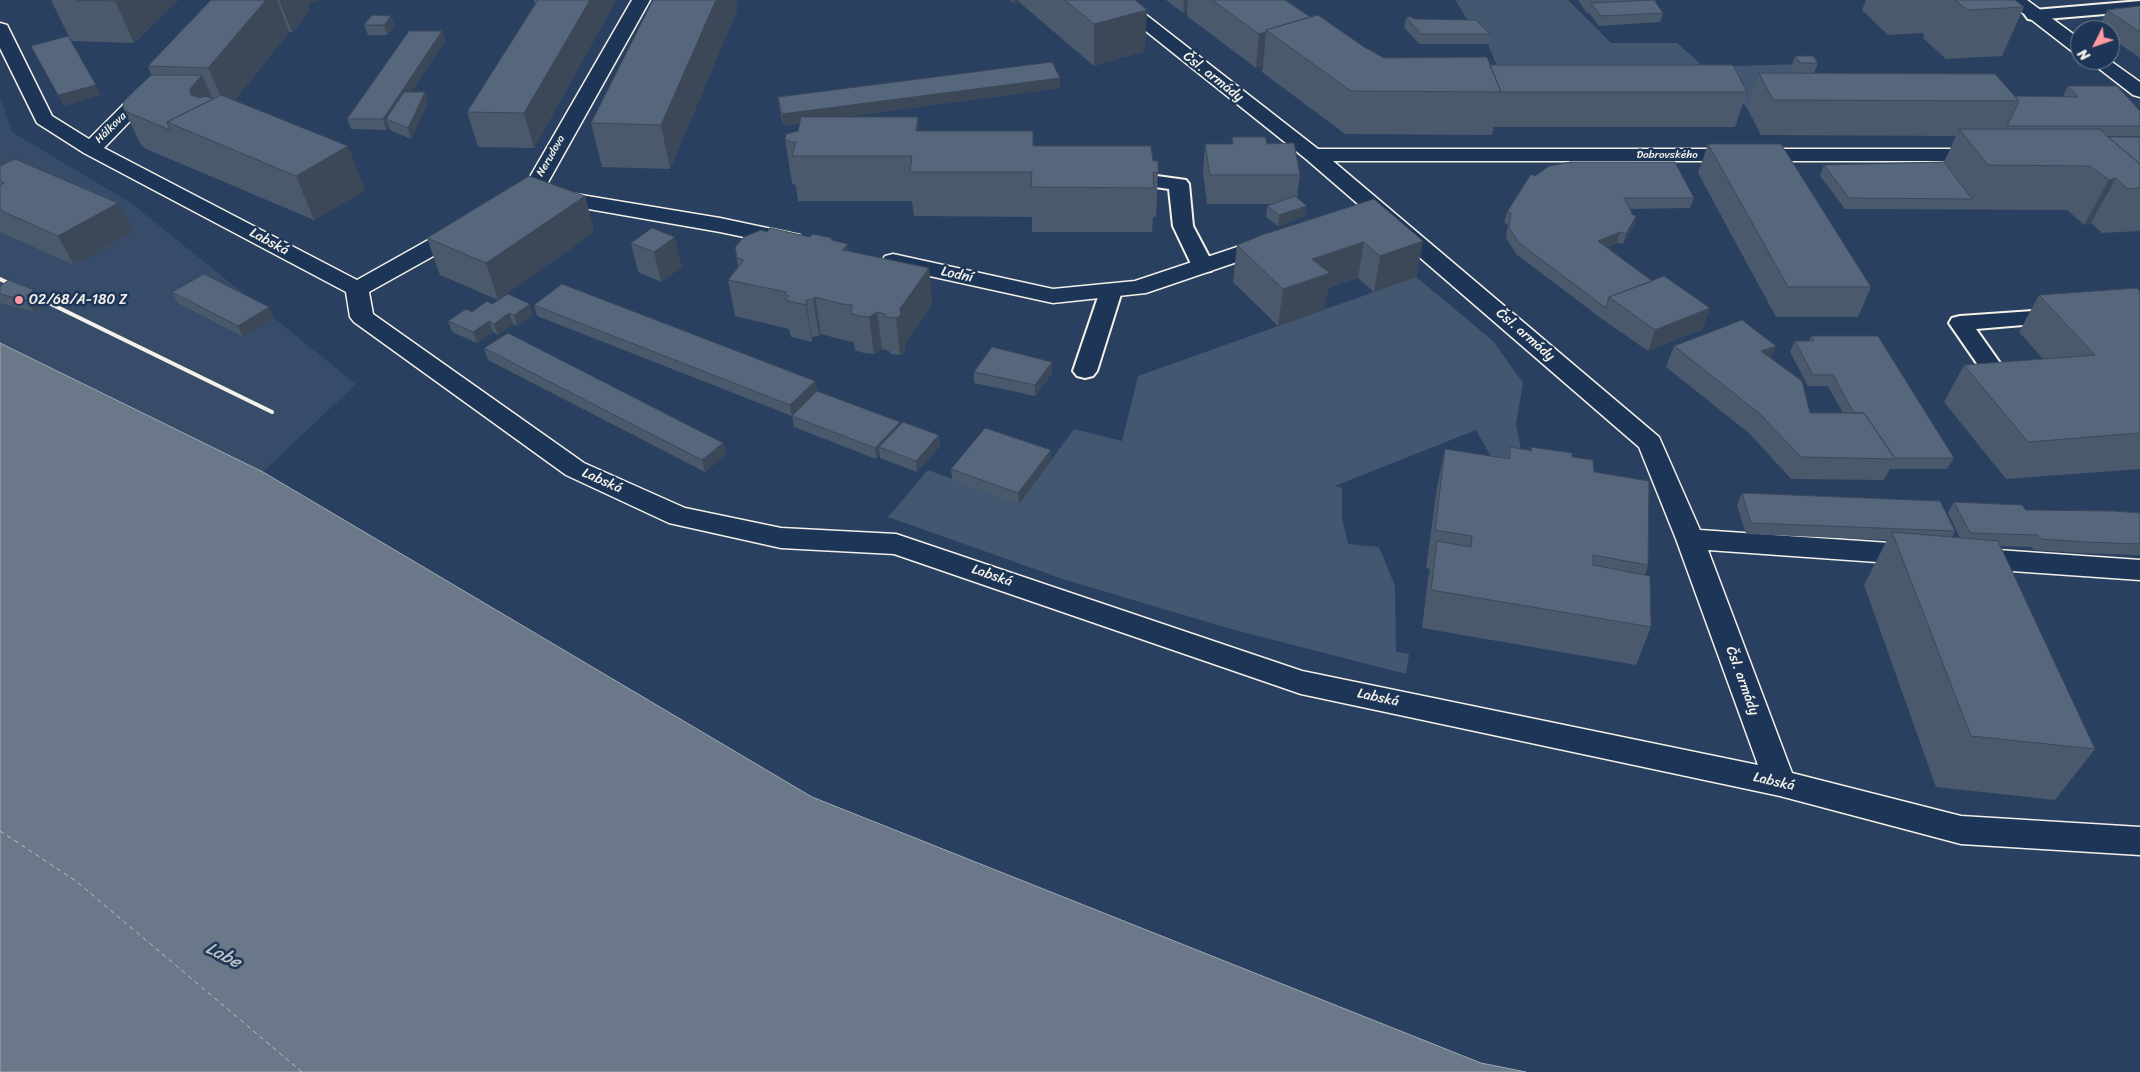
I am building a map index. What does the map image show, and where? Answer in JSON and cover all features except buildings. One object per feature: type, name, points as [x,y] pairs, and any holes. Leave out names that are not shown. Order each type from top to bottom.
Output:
[{"type":"street","name":"Nerudova","points":[[357,289],[531,193],[641,0]]},
{"type":"street","name":"Čsl. armády","points":[[1116,0],[1376,207],[1650,443],[1690,539],[1780,783]]},
{"type":"street","points":[[2015,0],[2070,41]]},
{"type":"street","name":"Labská","points":[[0,29],[44,120],[91,149],[357,289],[362,317],[552,453],[576,469],[679,516],[781,538],[896,544],[1301,682],[1780,783],[1961,830],[2140,841]]},
{"type":"street","points":[[2111,70],[2140,91]]},
{"type":"street","name":"Hálkova","points":[[91,149],[160,78]]},
{"type":"street","name":"Dobrovského","points":[[1313,155],[2000,155]]},
{"type":"street","points":[[531,193],[720,225],[812,244]]},
{"type":"street","points":[[1348,216],[1376,207]]},
{"type":"street","name":"Lodní","points":[[868,256],[1053,296],[1138,288],[1294,235]]},
{"type":"street","points":[[1690,539],[2140,570]]},
{"type":"lane","points":[[2034,15],[2140,6]]},
{"type":"lane","points":[[1102,175],[1179,184],[1184,226],[1202,266]]},
{"type":"lane","points":[[1085,371],[1111,291]]},
{"type":"lane","points":[[1995,373],[1960,323],[2083,314]]},
{"type":"shaded area","points":[[1455,0],[1568,0],[1611,43],[1677,43],[1704,67],[1802,64],[1825,108],[1747,108],[1739,98],[1504,83],[1488,44],[1474,30]]},
{"type":"shaded area","points":[[0,97],[12,132],[131,203],[356,384],[263,472],[0,343]]},
{"type":"shaded area","points":[[1416,277],[1493,341],[1523,383],[1516,424],[1524,466],[1494,462],[1476,430],[1335,486],[1342,488],[1342,518],[1348,544],[1379,547],[1395,586],[1396,652],[1409,654],[1406,674],[1231,629],[1066,580],[888,517],[928,470],[1019,504],[1074,429],[1122,441],[1138,376]]},
{"type":"water","name":"Labe","points":[[0,343],[263,472],[812,797],[1481,1063],[1526,1072],[0,1072]]},
{"type":"ferry route","points":[[0,831],[76,881],[302,1072]]},
{"type":"railway","points":[[0,279],[272,412]]},
{"type":"place","name":"O2/68/A-180 Z","points":[[19,300]]}]
